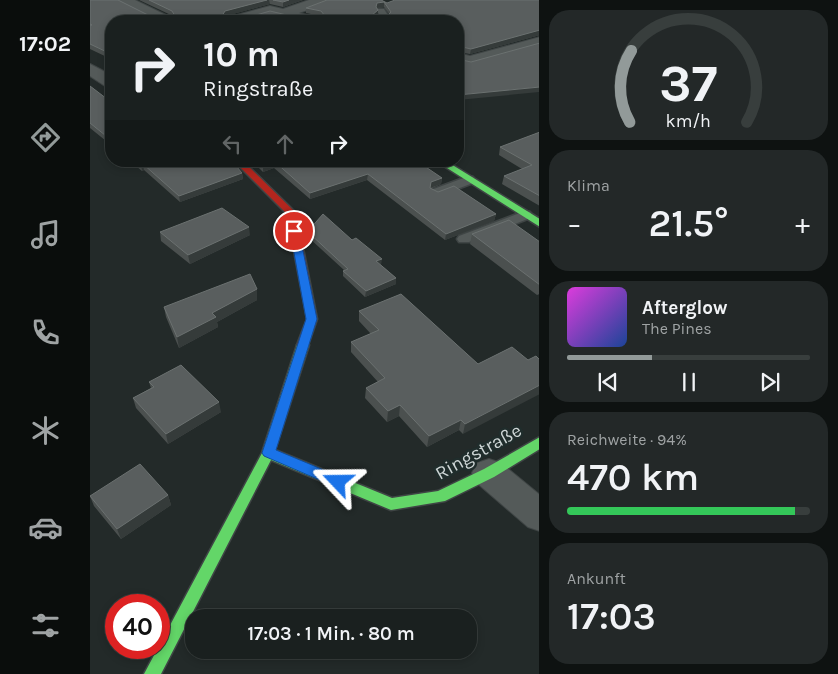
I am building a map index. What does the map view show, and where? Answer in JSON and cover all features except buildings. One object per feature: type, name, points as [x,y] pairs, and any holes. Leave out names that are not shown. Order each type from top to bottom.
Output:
[{"type":"street","points":[[124,0],[155,15]]},
{"type":"street","points":[[284,13],[322,0]]},
{"type":"street","points":[[252,15],[270,10],[292,15]]},
{"type":"street","points":[[464,61],[536,44]]},
{"type":"street","points":[[90,69],[105,78]]},
{"type":"street","points":[[152,674],[268,453],[312,319],[291,213],[244,167]]},
{"type":"street","points":[[449,167],[539,224]]},
{"type":"street","name":"Ringstraße","points":[[268,453],[391,504],[440,497],[489,473],[539,442]]},
{"type":"street","points":[[489,473],[539,516]]},
{"type":"lane","points":[[381,11],[384,15]]},
{"type":"lane","points":[[436,193],[469,180]]},
{"type":"lane","points":[[464,239],[525,215]]},
{"type":"traffic: fast","points":[[450,167],[539,223]]},
{"type":"traffic: fast","points":[[303,345],[268,453],[391,504],[440,497],[489,473],[539,443]]},
{"type":"traffic: fast","points":[[152,674],[268,453]]},
{"type":"traffic: jam","points":[[244,167],[291,213],[312,319],[303,345]]},
{"type":"route","points":[[294,231],[312,319],[268,453],[338,482]]}]
